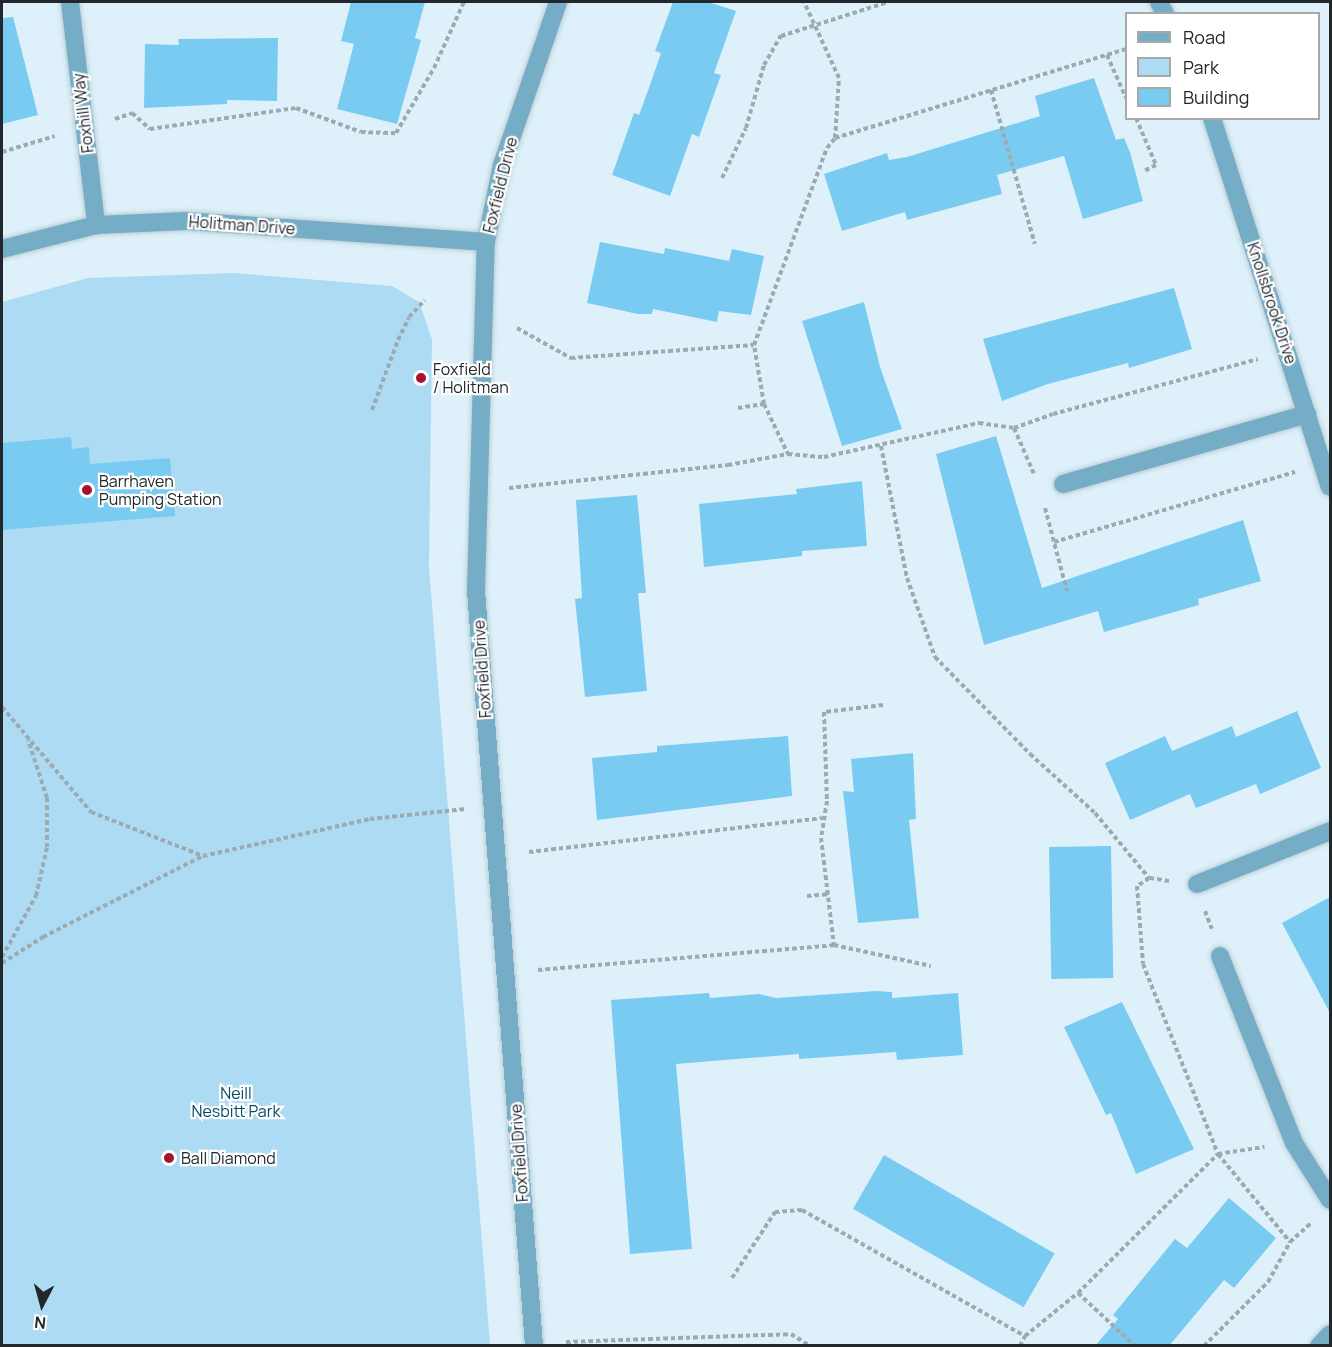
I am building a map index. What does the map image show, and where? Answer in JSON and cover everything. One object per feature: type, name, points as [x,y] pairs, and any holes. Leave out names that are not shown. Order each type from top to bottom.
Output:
[{"type":"street","name":"Foxhill Way","points":[[70,2],[96,225]]},
{"type":"street","name":"Foxfield Drive","points":[[534,1346],[476,591],[486,242],[502,165],[558,2]]},
{"type":"street","name":"Knollsbrook Drive","points":[[1213,120],[1330,487]]},
{"type":"street","name":"Holitman Drive","points":[[2,249],[96,225],[186,221],[486,242]]},
{"type":"street","points":[[1063,484],[1307,414]]},
{"type":"street","points":[[1197,884],[1330,831]]},
{"type":"street","points":[[1220,956],[1294,1143],[1330,1200]]},
{"type":"street","points":[[1319,1346],[1330,1334]]},
{"type":"path","points":[[2,152],[132,113],[150,129],[296,108],[361,132],[396,133],[434,68],[464,2]]},
{"type":"path","points":[[804,2],[839,78],[835,138]]},
{"type":"path","points":[[722,178],[746,128],[764,65],[781,36],[888,2]]},
{"type":"path","points":[[788,454],[764,404],[754,345],[827,148],[835,138],[1125,49]]},
{"type":"path","points":[[1107,55],[1125,96]]},
{"type":"path","points":[[991,90],[1035,244]]},
{"type":"path","points":[[1137,120],[1156,165],[1144,171]]},
{"type":"path","points":[[372,410],[409,317],[425,300]]},
{"type":"path","points":[[517,328],[571,358],[754,345]]},
{"type":"path","points":[[505,488],[728,465],[788,454],[824,457],[979,423],[1014,428],[1053,414],[1287,351]]},
{"type":"path","points":[[738,408],[764,404]]},
{"type":"path","points":[[1014,428],[1040,487],[1067,591]]},
{"type":"path","points":[[881,446],[907,578],[935,657],[1030,754],[1095,813],[1149,878]]},
{"type":"path","points":[[1054,542],[1323,464]]},
{"type":"path","points":[[1040,487],[1063,484]]},
{"type":"path","points":[[834,945],[821,838],[824,818],[824,712],[884,705]]},
{"type":"path","points":[[2,707],[91,812],[203,856]]},
{"type":"path","points":[[2,957],[36,896],[47,847],[47,798],[27,737]]},
{"type":"path","points":[[2,963],[43,937],[203,856],[370,819],[492,807]]},
{"type":"path","points":[[529,852],[824,818]]},
{"type":"path","points":[[1220,956],[1197,884],[1149,878],[1137,886],[1143,964],[1218,1154],[1290,1242]]},
{"type":"path","points":[[807,896],[828,894]]},
{"type":"path","points":[[538,970],[834,945],[931,966]]},
{"type":"path","points":[[1020,1346],[1025,1336],[1078,1293],[1218,1154],[1294,1143]]},
{"type":"path","points":[[732,1278],[775,1212],[802,1210],[1025,1336]]},
{"type":"path","points":[[1204,1346],[1268,1282],[1290,1242],[1314,1220]]},
{"type":"path","points":[[1078,1293],[1136,1346]]},
{"type":"path","points":[[566,1342],[791,1334],[810,1346]]},
{"type":"green space","name":"Neill Nesbitt Park","points":[[234,273],[392,286],[419,302],[432,339],[429,567],[490,1345],[2,1346],[2,302],[88,278]]},
{"type":"building","points":[[351,2],[425,2],[415,38],[421,40],[397,124],[337,109],[354,44],[341,41]]},
{"type":"building","points":[[673,2],[708,2],[736,11],[714,73],[721,75],[699,137],[692,134],[670,196],[612,175],[634,113],[639,115],[650,85],[661,53],[655,51]]},
{"type":"building","points":[[13,17],[38,115],[2,124],[2,18]]},
{"type":"building","points":[[278,38],[277,101],[227,100],[227,104],[144,108],[145,44],[179,45],[178,39]]},
{"type":"building","points":[[1094,78],[1116,140],[1124,138],[1130,152],[1143,201],[1083,219],[1064,156],[997,175],[1002,194],[907,220],[905,212],[842,231],[824,174],[887,153],[889,160],[907,157],[1040,116],[1035,96]]},
{"type":"building","points":[[600,242],[664,254],[665,248],[729,261],[732,249],[764,256],[751,315],[719,311],[717,322],[653,309],[652,314],[638,314],[587,303]]},
{"type":"building","points":[[1174,288],[1192,349],[1129,368],[1128,363],[1048,384],[1002,401],[983,339]]},
{"type":"building","points":[[864,302],[880,367],[902,429],[842,446],[802,321]]},
{"type":"building","points":[[996,436],[1042,588],[1243,520],[1261,581],[1198,599],[1199,605],[1104,632],[1098,611],[984,645],[936,454]]},
{"type":"building","name":"Barrhaven Pumping Station","points":[[71,437],[72,449],[89,447],[90,464],[170,458],[175,516],[2,530],[2,443]]},
{"type":"building","points":[[862,481],[867,546],[802,551],[802,556],[704,567],[699,504],[797,494],[796,489]]},
{"type":"building","points":[[637,495],[646,593],[638,593],[647,691],[585,697],[575,599],[582,598],[576,500]]},
{"type":"building","points":[[1297,711],[1321,768],[1260,794],[1256,784],[1196,808],[1190,794],[1130,820],[1105,763],[1165,736],[1172,751],[1232,726],[1236,737]]},
{"type":"building","points":[[788,736],[792,796],[597,820],[592,758],[657,752],[657,746]]},
{"type":"building","points":[[913,753],[916,819],[909,820],[919,918],[858,923],[843,791],[854,792],[851,759]]},
{"type":"building","points":[[1111,846],[1113,978],[1051,979],[1049,847]]},
{"type":"building","points":[[1330,897],[1330,1013],[1282,923]]},
{"type":"building","points":[[876,991],[892,992],[892,998],[958,993],[963,1055],[897,1060],[896,1052],[799,1059],[799,1054],[676,1064],[692,1249],[630,1254],[611,1000],[709,993],[710,998],[759,994],[776,998]]},
{"type":"building","points":[[1122,1002],[1194,1149],[1136,1174],[1111,1113],[1106,1115],[1064,1027]]},
{"type":"building","points":[[884,1155],[1055,1253],[1024,1307],[853,1209]]},
{"type":"building","points":[[1229,1198],[1276,1238],[1234,1288],[1224,1280],[1169,1346],[1095,1346],[1118,1319],[1113,1315],[1175,1239],[1187,1248]]},
{"type":"place","name":"Foxfield / Holitman","points":[[421,378]]},
{"type":"place","name":"Barrhaven Pumping Station","points":[[87,490]]},
{"type":"place","name":"Ball Diamond","points":[[169,1158]]}]
